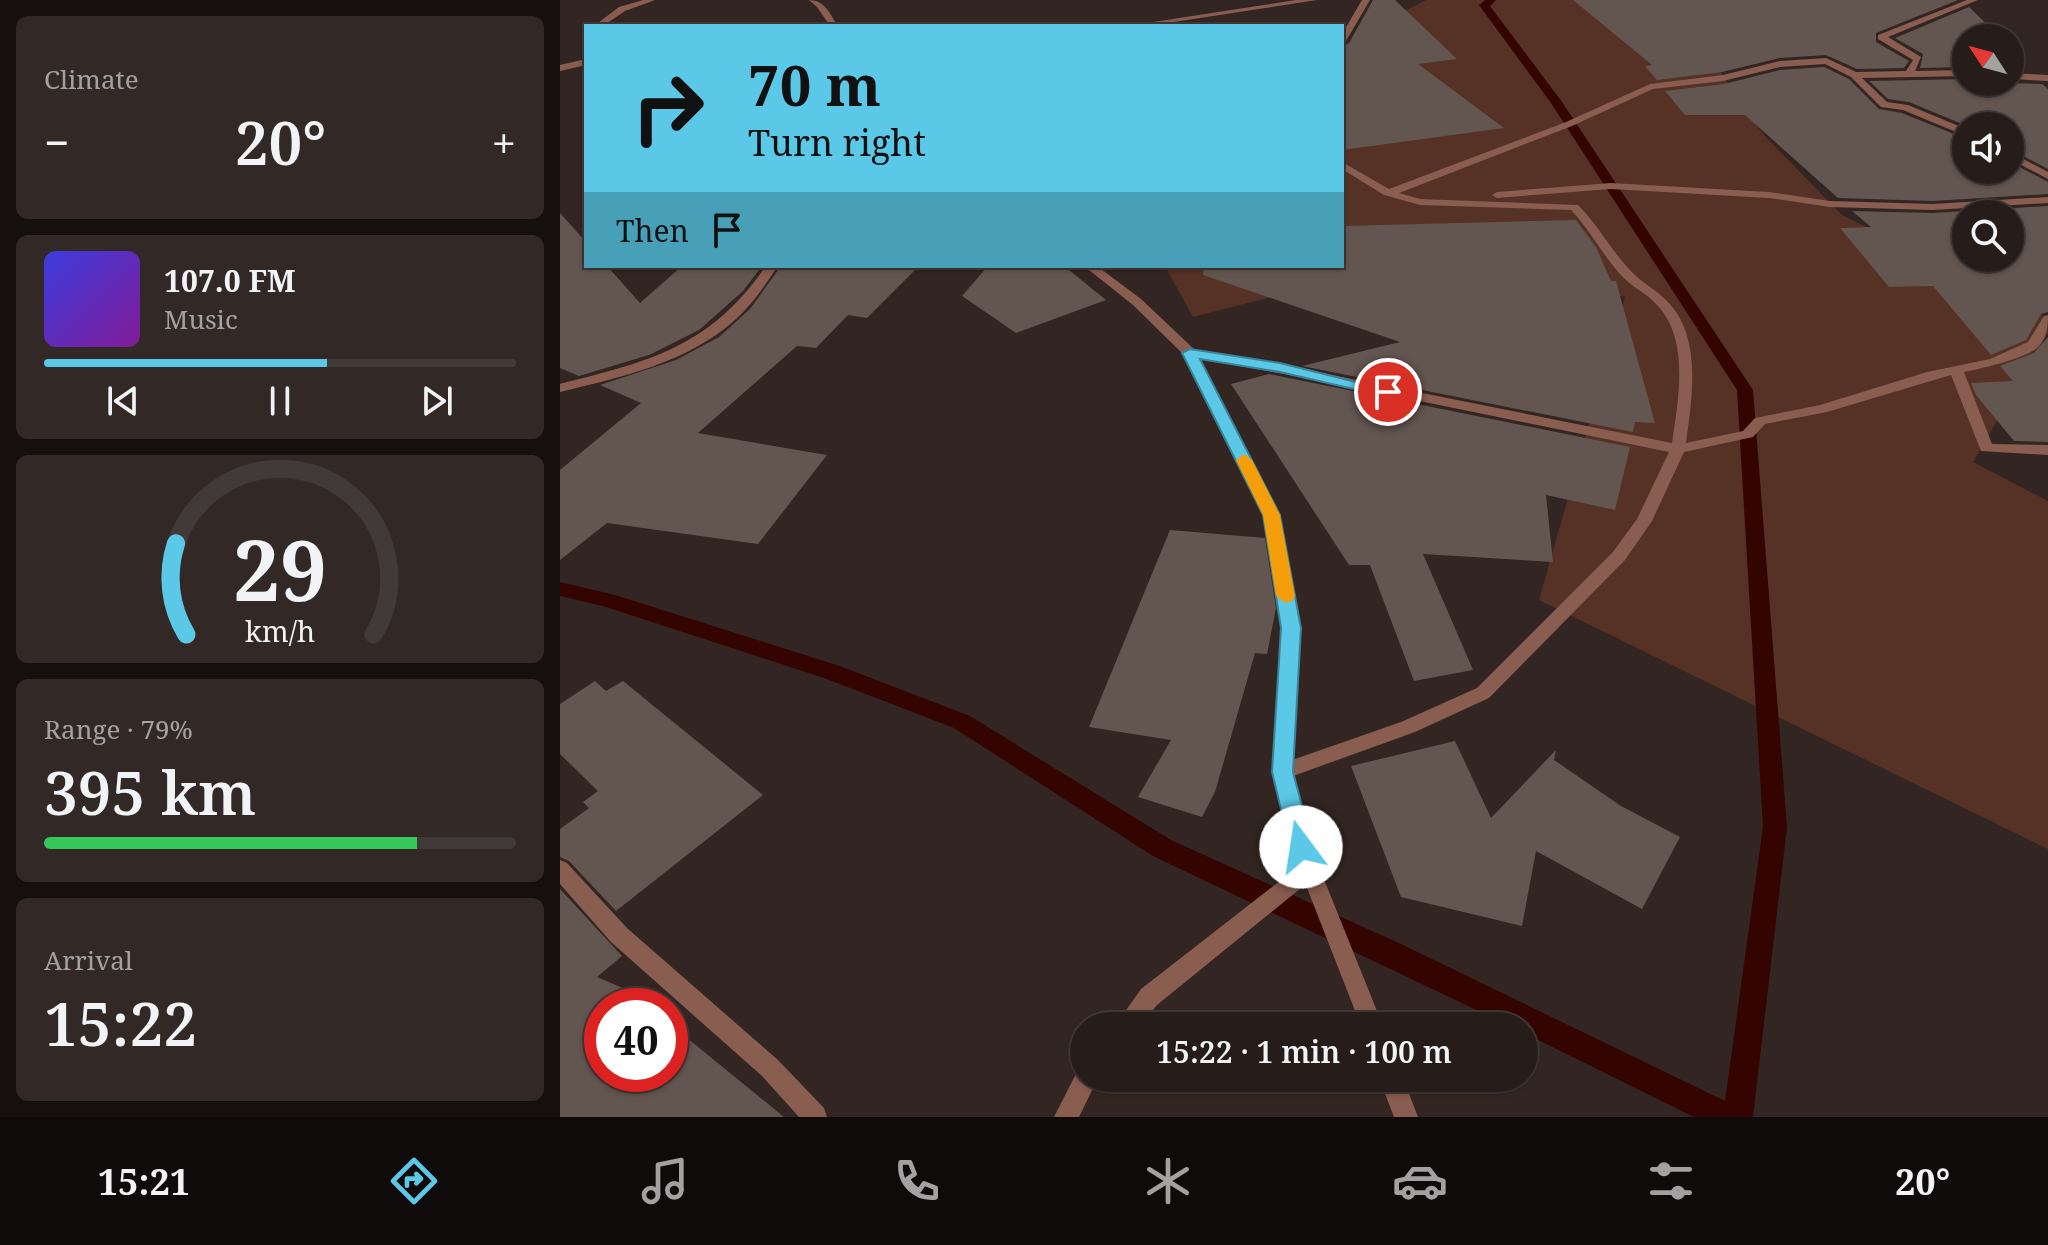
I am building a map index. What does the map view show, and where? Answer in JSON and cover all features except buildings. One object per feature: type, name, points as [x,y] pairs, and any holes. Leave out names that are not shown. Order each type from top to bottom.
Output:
[{"type":"street","points":[[601,24],[622,9],[651,0]]},
{"type":"street","points":[[813,0],[833,24]]},
{"type":"street","points":[[1145,24],[1313,0]]},
{"type":"street","points":[[1344,38],[1366,0]]},
{"type":"street","points":[[1909,74],[1918,59],[1881,37],[1974,0]]},
{"type":"street","points":[[1388,193],[1569,124],[1650,87],[1723,78],[1780,64],[1826,61],[1854,75],[1884,105],[1905,107],[1952,127]]},
{"type":"street","points":[[560,68],[584,62]]},
{"type":"street","points":[[1854,75],[1952,73]]},
{"type":"street","points":[[2024,77],[2048,78]]},
{"type":"street","points":[[2024,163],[2048,176]]},
{"type":"street","points":[[1282,772],[1408,727],[1483,693],[1619,556],[1644,521],[1678,449],[1687,387],[1680,339],[1665,305],[1630,279],[1591,223],[1574,207],[1420,202],[1388,193],[1344,166]]},
{"type":"street","points":[[1420,202],[1611,186],[1769,195],[1830,204],[1933,207],[2048,200]]},
{"type":"street","points":[[560,388],[657,361],[705,340],[740,308],[770,268]]},
{"type":"street","points":[[1093,268],[1137,302],[1190,353],[1272,515],[1291,628],[1282,772],[1310,869],[1366,1012]]},
{"type":"street","points":[[2033,345],[2048,319]]},
{"type":"street","points":[[1190,353],[1280,367],[1432,402],[1678,449],[1748,434],[1760,421],[1822,409],[1994,362],[2033,345],[2048,348]]},
{"type":"street","points":[[1956,370],[1986,448],[2048,450]]},
{"type":"street","points":[[560,869],[619,935],[770,1068],[815,1117]]},
{"type":"street","points":[[1137,1012],[1149,997],[1310,869]]},
{"type":"street","points":[[1066,1117],[1079,1092]]},
{"type":"street","points":[[1396,1092],[1406,1117]]},
{"type":"shaded area","points":[[1426,0],[1630,0],[1699,40],[1762,133],[1842,215],[2048,318],[2048,333],[1973,462],[2048,501],[2048,849],[1539,600],[1625,297],[1426,257],[1193,317],[1166,268],[1344,268],[1344,50],[1375,27]]},
{"type":"waterway","points":[[1491,0],[1484,5],[1556,102],[1745,390],[1775,827],[1738,1117]]},
{"type":"waterway","points":[[560,589],[608,600],[832,672],[962,722],[1162,848],[1391,953],[1726,1117]]},
{"type":"slow traffic","points":[[1244,460],[1272,515],[1286,596]]},
{"type":"route","points":[[1301,847],[1282,772],[1291,628],[1272,515],[1190,353],[1280,367],[1388,392]]}]
